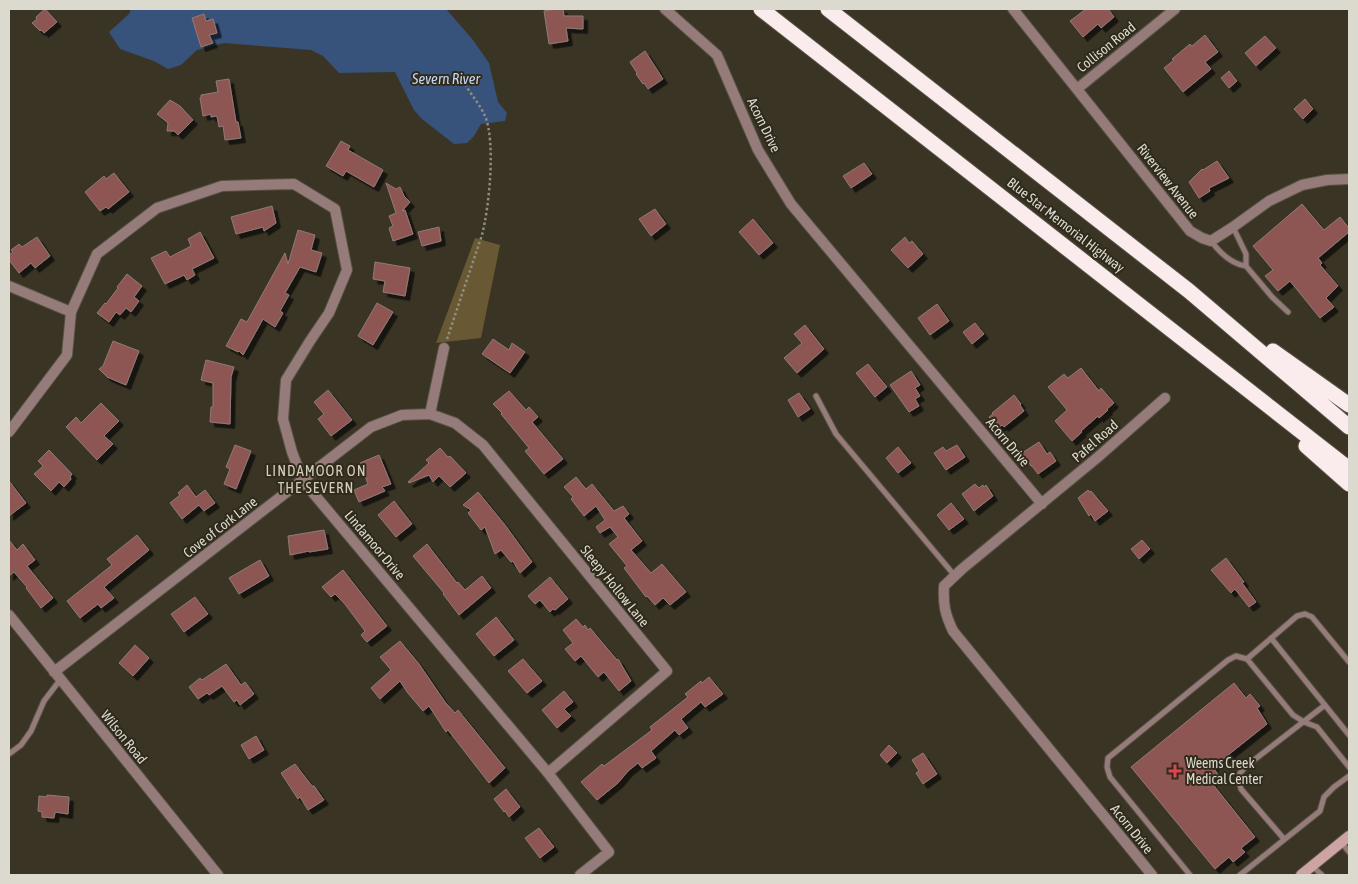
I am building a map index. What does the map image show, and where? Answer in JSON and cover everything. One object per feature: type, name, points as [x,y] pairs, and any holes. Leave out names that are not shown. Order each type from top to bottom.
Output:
[{"type":"highway","name":"Blue Star Memorial Highway","points":[[761,9],[1349,469]]},
{"type":"highway","name":"Blue Star Memorial Highway","points":[[828,9],[1189,291],[1349,427]]},
{"type":"highway","points":[[1189,291],[1349,405]]},
{"type":"highway","points":[[1179,335],[1349,484]]},
{"type":"main road","points":[[1300,875],[1345,839]]},
{"type":"street","name":"Acorn Drive","points":[[665,9],[717,55],[758,150],[791,204],[1042,504],[969,563],[944,586],[943,602],[947,618],[953,631],[1152,875]]},
{"type":"street","name":"Riverview Avenue","points":[[1013,9],[1190,231],[1211,241]]},
{"type":"street","name":"Collison Road","points":[[1077,88],[1175,9]]},
{"type":"street","points":[[1211,241],[1269,201],[1302,185],[1328,180],[1349,179]]},
{"type":"street","name":"Lindamoor Drive","points":[[9,432],[66,355],[71,312],[97,254],[157,208],[222,186],[294,184],[335,209],[347,270],[330,313],[286,380],[282,419],[292,452],[303,480],[548,773],[609,852],[580,875]]},
{"type":"street","points":[[9,286],[71,312]]},
{"type":"street","points":[[430,414],[444,348]]},
{"type":"street","name":"Pafel Road","points":[[1042,504],[1165,398]]},
{"type":"street","name":"Cove of Cork Lane","points":[[57,676],[371,427],[402,415],[430,414]]},
{"type":"street","name":"Sleepy Hollow Lane","points":[[430,414],[455,422],[483,445],[666,672],[548,773]]},
{"type":"street","name":"Wilson Road","points":[[9,615],[218,875]]},
{"type":"lane","points":[[1233,227],[1246,254],[1246,266],[1272,297],[1288,312]]},
{"type":"lane","points":[[1211,241],[1220,253],[1238,265],[1246,266]]},
{"type":"lane","points":[[816,396],[836,434],[955,576]]},
{"type":"lane","points":[[1247,659],[1297,616],[1305,614],[1312,617],[1349,662]]},
{"type":"lane","points":[[1271,638],[1349,735]]},
{"type":"lane","points":[[1190,875],[1110,777],[1107,767],[1108,758],[1228,660],[1236,656],[1247,659],[1293,715],[1317,727],[1349,767]]},
{"type":"lane","points":[[9,754],[21,745],[31,731],[57,676]]},
{"type":"lane","points":[[1284,839],[1241,789],[1238,776],[1245,768],[1325,705]]},
{"type":"lane","points":[[1240,875],[1320,811],[1324,797],[1349,776]]},
{"type":"lane","points":[[1345,839],[1349,852]]},
{"type":"lane","points":[[1312,866],[1322,875]]},
{"type":"path","points":[[444,348],[482,235],[489,196],[491,143],[485,117],[464,83]]},
{"type":"shaded area","points":[[475,238],[500,245],[481,338],[436,343]]},
{"type":"water","name":"Severn River","points":[[131,9],[446,9],[473,40],[489,63],[498,102],[507,113],[505,121],[481,124],[467,143],[454,144],[422,119],[414,110],[395,72],[339,73],[323,56],[311,50],[224,43],[197,50],[181,65],[168,69],[154,61],[120,49],[109,32],[129,14]]},
{"type":"building","points":[[45,9],[57,22],[44,33],[32,23]]},
{"type":"building","points":[[563,9],[564,16],[583,16],[583,29],[566,28],[568,41],[549,44],[544,11]]},
{"type":"building","points":[[1086,9],[1108,9],[1114,17],[1101,28],[1098,24],[1083,37],[1070,21]]},
{"type":"building","points":[[204,14],[206,21],[213,19],[217,33],[209,35],[213,43],[201,47],[192,18]]},
{"type":"building","points":[[1205,35],[1218,52],[1205,62],[1211,69],[1183,92],[1164,68],[1190,44],[1192,46]]},
{"type":"building","points":[[1265,36],[1276,48],[1256,66],[1245,53]]},
{"type":"building","points":[[645,51],[663,79],[648,89],[636,74],[630,62]]},
{"type":"building","points":[[1229,71],[1237,81],[1229,88],[1221,78]]},
{"type":"building","points":[[229,79],[236,122],[238,122],[241,138],[225,140],[223,126],[219,127],[217,116],[211,117],[211,114],[203,116],[200,98],[201,95],[218,92],[216,81]]},
{"type":"building","points":[[1305,99],[1313,109],[1303,119],[1294,109]]},
{"type":"building","points":[[170,100],[180,106],[193,120],[178,135],[174,131],[167,131],[168,123],[157,114]]},
{"type":"building","points":[[341,141],[350,146],[348,150],[383,170],[374,187],[346,171],[343,176],[326,166]]},
{"type":"building","points":[[1217,161],[1229,178],[1209,188],[1210,191],[1199,198],[1189,182],[1202,169]]},
{"type":"building","points":[[864,163],[872,174],[851,188],[843,176]]},
{"type":"building","points":[[114,173],[129,192],[108,209],[106,207],[100,211],[85,192],[104,176],[106,179]]},
{"type":"building","points":[[386,183],[396,189],[400,187],[404,196],[410,202],[402,211],[405,210],[413,234],[393,241],[389,228],[393,226],[389,216],[396,213]]},
{"type":"building","points":[[1302,204],[1324,230],[1340,217],[1349,228],[1349,232],[1318,258],[1322,263],[1320,265],[1338,286],[1326,298],[1334,307],[1320,318],[1290,281],[1278,291],[1265,276],[1273,270],[1253,246]]},
{"type":"building","points":[[272,206],[276,223],[264,231],[263,227],[236,234],[231,217]]},
{"type":"building","points":[[655,209],[666,224],[651,236],[639,219]]},
{"type":"building","points":[[753,219],[773,243],[759,255],[739,232]]},
{"type":"building","points":[[439,227],[441,241],[422,246],[418,232]]},
{"type":"building","points":[[298,230],[315,235],[311,250],[322,253],[316,272],[300,267],[285,293],[289,295],[280,311],[283,313],[275,327],[263,319],[243,355],[239,351],[226,346],[241,319],[247,322],[285,253],[288,264]]},
{"type":"building","points":[[200,232],[214,258],[192,269],[195,275],[187,280],[184,275],[165,284],[151,258],[166,251],[170,257],[191,246],[188,239]]},
{"type":"building","points":[[37,237],[50,256],[35,268],[31,263],[19,273],[9,260],[9,255],[13,252],[11,250],[19,244],[22,247]]},
{"type":"building","points":[[905,237],[909,243],[912,241],[923,254],[908,268],[891,250]]},
{"type":"building","points":[[375,262],[410,268],[405,296],[383,292],[385,281],[373,279]]},
{"type":"building","points":[[127,274],[142,286],[134,297],[139,301],[131,312],[126,308],[120,315],[116,312],[109,322],[97,313],[106,304]]},
{"type":"building","points":[[377,303],[393,312],[373,345],[358,336]]},
{"type":"building","points":[[937,304],[949,321],[930,335],[918,318]]},
{"type":"building","points":[[975,323],[984,334],[972,344],[963,332]]},
{"type":"building","points":[[805,325],[824,349],[797,373],[784,358],[802,343],[794,334]]},
{"type":"building","points":[[493,339],[509,350],[512,343],[525,352],[510,373],[482,354]]},
{"type":"building","points":[[113,341],[139,351],[126,385],[107,377],[99,369],[103,366]]},
{"type":"building","points":[[206,360],[234,367],[231,377],[230,424],[210,422],[211,407],[213,407],[213,383],[201,380]]},
{"type":"building","points":[[868,364],[887,387],[875,397],[856,373]]},
{"type":"building","points":[[1081,368],[1099,391],[1101,388],[1114,403],[1072,441],[1055,421],[1067,410],[1048,387],[1064,374],[1068,378]]},
{"type":"building","points":[[911,371],[920,385],[915,388],[920,396],[915,399],[919,406],[909,412],[890,385]]},
{"type":"building","points":[[328,390],[352,420],[331,436],[318,419],[324,414],[314,402]]},
{"type":"building","points":[[509,391],[526,410],[529,407],[538,417],[532,422],[563,459],[544,474],[525,451],[529,448],[493,404]]},
{"type":"building","points":[[799,393],[810,409],[798,417],[788,400]]},
{"type":"building","points":[[1014,395],[1024,411],[1004,427],[1002,425],[998,428],[989,417]]},
{"type":"building","points":[[101,403],[119,421],[104,436],[113,444],[97,460],[66,427],[76,417],[81,423]]},
{"type":"building","points":[[1039,442],[1047,454],[1050,452],[1056,461],[1038,474],[1022,453]]},
{"type":"building","points":[[235,445],[251,451],[236,489],[224,484],[230,469],[226,467]]},
{"type":"building","points":[[957,445],[965,457],[946,470],[934,453],[943,447],[946,451]]},
{"type":"building","points":[[898,447],[911,463],[898,473],[886,458]]},
{"type":"building","points":[[440,448],[466,473],[450,487],[439,476],[433,482],[429,475],[409,483],[429,463],[426,460]]},
{"type":"building","points":[[49,450],[72,474],[71,479],[64,487],[59,482],[51,491],[34,474],[43,466],[38,461]]},
{"type":"building","points":[[379,455],[391,484],[382,487],[385,491],[359,502],[354,490],[368,484],[360,463]]},
{"type":"building","points":[[576,477],[586,489],[592,484],[614,511],[623,506],[629,514],[624,518],[642,541],[631,550],[651,573],[662,564],[686,592],[670,605],[663,598],[655,605],[646,597],[624,568],[627,566],[609,544],[618,537],[610,527],[600,533],[596,527],[605,520],[596,506],[584,516],[571,499],[573,497],[564,487]]},
{"type":"building","points":[[9,481],[26,503],[9,516]]},
{"type":"building","points":[[975,484],[979,488],[986,485],[993,496],[974,511],[962,494]]},
{"type":"building","points":[[187,485],[196,497],[205,490],[215,503],[204,511],[199,505],[182,519],[170,503],[180,495],[178,493]]},
{"type":"building","points":[[1088,490],[1108,511],[1095,521],[1091,514],[1089,516],[1078,498]]},
{"type":"building","points":[[478,492],[532,562],[520,573],[513,561],[511,562],[501,550],[495,554],[485,527],[481,530],[468,513],[471,510],[463,505]]},
{"type":"building","points":[[394,501],[412,524],[396,537],[378,515]]},
{"type":"building","points":[[951,503],[964,519],[949,530],[937,515]]},
{"type":"building","points":[[324,530],[328,549],[290,555],[288,536]]},
{"type":"building","points":[[137,535],[149,550],[104,587],[114,598],[101,608],[98,604],[80,618],[67,601],[112,565],[107,559]]},
{"type":"building","points":[[9,540],[17,550],[23,544],[35,560],[27,566],[53,598],[41,608],[14,572],[9,576]]},
{"type":"building","points":[[1142,540],[1150,549],[1139,559],[1131,549]]},
{"type":"building","points":[[427,544],[457,583],[465,590],[482,576],[491,588],[459,615],[444,593],[413,556]]},
{"type":"building","points":[[1226,558],[1256,602],[1249,607],[1235,589],[1231,593],[1211,570]]},
{"type":"building","points":[[260,560],[269,576],[239,594],[229,578]]},
{"type":"building","points":[[343,570],[387,626],[367,642],[361,635],[365,631],[344,603],[335,594],[331,597],[322,587]]},
{"type":"building","points":[[550,577],[568,599],[550,612],[540,600],[535,604],[528,596]]},
{"type":"building","points":[[195,597],[208,614],[184,632],[171,614]]},
{"type":"building","points":[[496,617],[514,640],[494,656],[476,634]]},
{"type":"building","points":[[576,619],[583,627],[585,625],[588,630],[590,628],[618,659],[631,681],[619,691],[604,672],[598,677],[581,656],[575,661],[565,649],[573,643],[563,630]]},
{"type":"building","points":[[400,641],[419,664],[445,702],[455,713],[458,710],[505,768],[489,783],[448,730],[446,732],[429,706],[423,711],[400,681],[380,699],[371,688],[391,670],[380,657]]},
{"type":"building","points":[[135,645],[149,658],[133,676],[119,663]]},
{"type":"building","points":[[523,659],[542,681],[527,693],[508,671]]},
{"type":"building","points":[[226,664],[241,685],[245,682],[254,694],[240,705],[237,700],[234,702],[222,686],[209,695],[207,693],[198,699],[189,687],[200,678],[202,680]]},
{"type":"building","points":[[709,677],[723,694],[705,707],[701,702],[681,719],[688,728],[679,735],[675,730],[651,751],[656,758],[642,768],[638,763],[597,800],[581,782],[602,764],[604,766],[652,730],[650,727],[688,697],[685,694]]},
{"type":"building","name":"Weems Creek Medical Center","points":[[1234,683],[1246,698],[1250,694],[1260,706],[1257,708],[1267,724],[1213,767],[1219,776],[1211,782],[1255,837],[1241,848],[1245,852],[1233,862],[1229,857],[1215,869],[1131,767]]},
{"type":"building","points":[[564,691],[573,702],[564,709],[571,716],[557,728],[542,710]]},
{"type":"building","points":[[256,736],[264,750],[249,759],[241,745]]},
{"type":"building","points":[[889,745],[897,753],[887,763],[880,755]]},
{"type":"building","points":[[923,753],[937,774],[923,784],[916,773],[919,771],[912,760]]},
{"type":"building","points":[[295,764],[324,800],[308,810],[300,797],[298,799],[281,773]]},
{"type":"building","points":[[506,789],[520,807],[509,817],[494,799]]},
{"type":"building","points":[[47,795],[69,797],[68,814],[55,812],[54,818],[42,817],[42,812],[38,811],[39,796],[47,797]]},
{"type":"building","points":[[539,828],[554,847],[540,858],[525,838]]},
{"type":"place","name":"Weems Creek Medical Center","points":[[1175,771]]},
{"type":"district","name":"LINDAMOOR ON THE SEVERN","points":[[316,478]]}]
